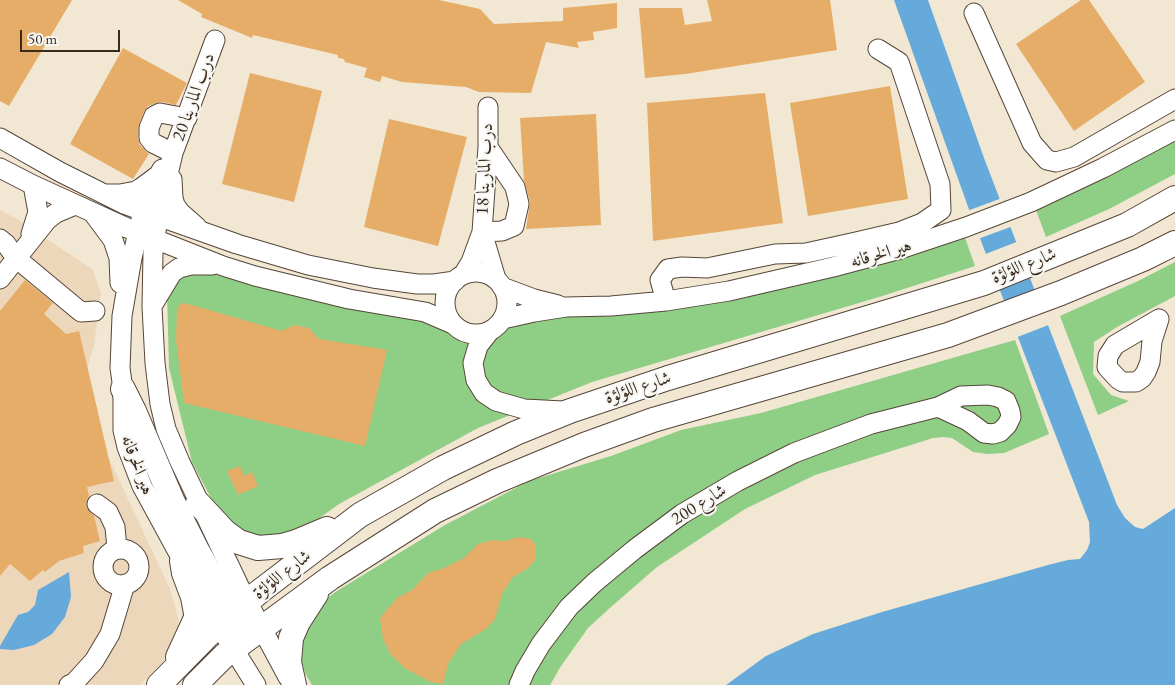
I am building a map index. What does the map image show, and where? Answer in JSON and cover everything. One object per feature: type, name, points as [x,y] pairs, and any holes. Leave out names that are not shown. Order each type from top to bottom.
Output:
[{"type":"main road","name":"شارع اللؤلؤة","points":[[195,685],[224,656],[240,624],[360,514],[443,468],[516,433],[570,411],[668,378],[984,282],[1127,225],[1175,198]]},
{"type":"main road","name":"شارع اللؤلؤة","points":[[169,682],[209,634],[240,624],[330,578],[435,511],[497,481],[584,445],[653,420],[948,335],[1061,293],[1143,259],[1175,243]]},
{"type":"main road","points":[[123,389],[172,500],[198,552],[240,624],[320,562],[358,536],[412,501],[519,442],[543,422]]},
{"type":"main road","points":[[198,502],[232,537],[239,542],[258,548],[282,546],[296,542],[360,514]]},
{"type":"main road","points":[[169,682],[196,618],[196,606],[184,573],[182,561]]},
{"type":"main road","points":[[293,685],[289,662],[293,633],[308,606],[330,578]]},
{"type":"street","points":[[974,13],[1032,144],[1047,160],[1056,162],[1074,157],[1175,99]]},
{"type":"street","name":"درب المارينا 20","points":[[150,214],[215,40]]},
{"type":"street","points":[[666,301],[660,280],[668,269],[682,267],[707,268],[775,254],[806,253],[899,232],[922,223],[941,210],[940,184],[899,62],[878,49]]},
{"type":"street","name":"درب المارينا 18","points":[[459,278],[471,262],[482,232],[488,147],[488,107]]},
{"type":"street","points":[[187,118],[160,113],[154,116],[149,128],[149,138],[153,143],[173,153],[172,189],[175,205],[203,233]]},
{"type":"street","name":"هير الخرقانه","points":[[496,326],[534,312],[566,307],[611,306],[666,301],[729,291],[833,268],[900,249],[966,228],[1031,202],[1103,168],[1175,130]]},
{"type":"street","points":[[0,138],[60,172],[150,214],[203,233],[308,265],[373,278],[416,284],[434,284],[480,272],[499,283],[507,303],[496,326],[478,346],[473,363],[476,380],[484,393],[496,401],[524,409],[570,411]]},
{"type":"street","points":[[482,232],[502,231],[514,226],[519,204],[515,187],[488,147]]},
{"type":"street","name":"درب المارينا 20","points":[[150,214],[158,176],[173,153]]},
{"type":"street","points":[[0,168],[33,186],[137,232],[223,266],[348,299],[425,312],[470,333],[479,334],[496,326]]},
{"type":"street","points":[[103,193],[120,194],[136,190],[158,176]]},
{"type":"street","points":[[18,255],[33,229],[38,212],[33,186]]},
{"type":"street","points":[[0,278],[47,220],[56,213],[83,208]]},
{"type":"street","points":[[83,208],[113,240],[120,268],[122,316]]},
{"type":"street","points":[[150,214],[155,239],[152,307],[155,363],[162,412],[166,429],[198,502],[240,624],[256,685]]},
{"type":"street","name":"هير الخرقانه","points":[[150,214],[137,232],[122,316],[120,368],[123,389],[123,430],[127,447],[142,486],[182,561],[240,624]]},
{"type":"street","name":"درب المارينا 18","points":[[482,232],[499,283]]},
{"type":"street","points":[[0,239],[80,312],[95,311]]},
{"type":"street","points":[[152,307],[172,273],[178,268],[200,264],[223,266]]},
{"type":"street","points":[[454,324],[448,314],[446,302],[448,291],[459,278]]},
{"type":"street","name":"هير الخرقانه","points":[[499,283],[534,299],[566,307]]},
{"type":"street","name":"شارع 200","points":[[519,685],[525,671],[542,644],[569,607],[594,583],[635,549],[682,514],[738,481],[794,453],[871,424],[938,407]]},
{"type":"street","points":[[97,504],[108,512],[115,527],[117,548]]},
{"type":"street","points":[[117,548],[129,550],[138,559],[138,572],[135,578],[118,583],[103,573],[102,567],[106,555],[117,548]]},
{"type":"street","points":[[70,685],[94,661],[110,634],[118,604],[118,583]]},
{"type":"street","points":[[240,624],[293,685]]},
{"type":"shaded area","points":[[0,210],[20,221],[92,269],[101,293],[94,345],[84,379],[99,437],[170,589],[179,622],[171,647],[160,665],[140,685],[0,685]]},
{"type":"green space","points":[[1175,136],[1175,174],[1109,209],[1046,237],[1036,210]]},
{"type":"green space","points":[[964,235],[975,266],[879,297],[592,382],[478,428],[339,504],[307,527],[276,541],[231,528],[211,498],[192,462],[169,368],[167,293],[179,274],[202,272],[433,320],[449,332],[471,342],[484,343],[496,338],[516,323],[540,316],[630,313]]},
{"type":"green space","points":[[1175,262],[1175,296],[1117,327],[1094,342],[1093,374],[1111,395],[1129,401],[1098,415],[1060,316]]},
{"type":"green space","points":[[1015,340],[1049,434],[1004,453],[988,454],[973,452],[952,438],[933,438],[815,475],[745,509],[657,567],[612,606],[588,628],[550,685],[312,685],[305,673],[300,652],[302,634],[326,599],[445,525],[529,481],[611,456],[681,430],[761,413]]},
{"type":"water","points":[[894,0],[928,0],[984,158],[1117,505],[1125,518],[1135,527],[1143,529],[1175,508],[1175,685],[726,685],[766,656],[813,634],[882,612],[1048,565],[1080,559],[1090,542],[1089,522],[971,215]]},
{"type":"water","points":[[69,572],[71,597],[65,617],[52,634],[34,645],[14,650],[0,649],[18,615],[28,612],[35,605],[38,590]]},
{"type":"pier","points":[[1002,198],[1013,226],[978,239],[967,211]]},
{"type":"pier","points":[[1019,241],[1033,277],[997,291],[983,255]]},
{"type":"pier","points":[[1037,289],[1051,324],[1015,338],[1001,302]]},
{"type":"building","points":[[0,0],[72,0],[9,106],[0,101]]},
{"type":"building","points":[[178,0],[439,0],[480,9],[494,24],[563,21],[563,8],[617,3],[617,28],[593,32],[594,40],[577,42],[579,48],[546,42],[531,93],[479,92],[466,87],[402,82],[382,76],[380,82],[364,77],[367,68],[345,62],[344,59],[338,58],[338,55],[253,35],[252,38],[201,17],[202,14]]},
{"type":"building","points":[[707,0],[830,0],[837,50],[685,74],[645,78],[639,8],[682,8],[685,25],[712,21]]},
{"type":"building","points":[[1081,0],[1089,0],[1145,82],[1074,131],[1016,44]]},
{"type":"building","points":[[123,48],[187,83],[176,105],[162,102],[156,103],[148,106],[144,112],[139,124],[138,138],[140,145],[149,154],[133,179],[70,144]]},
{"type":"building","points":[[250,73],[322,91],[294,202],[222,184]]},
{"type":"building","points":[[890,86],[908,199],[808,216],[790,103]]},
{"type":"building","points":[[765,93],[783,223],[653,241],[647,103]]},
{"type":"building","points":[[596,114],[601,225],[526,229],[530,202],[524,180],[520,118]]},
{"type":"building","points":[[389,119],[467,137],[438,246],[364,227]]},
{"type":"building","points":[[25,280],[53,303],[44,314],[66,334],[79,331],[114,481],[87,487],[89,496],[86,502],[87,508],[94,516],[100,541],[83,546],[84,553],[59,561],[45,572],[43,570],[30,581],[10,564],[0,576],[0,311]]},
{"type":"building","points":[[185,303],[282,331],[294,325],[309,328],[319,339],[387,350],[365,446],[184,403],[176,340],[177,310],[180,304]]},
{"type":"building","points":[[240,466],[244,476],[252,472],[258,486],[238,495],[227,471]]},
{"type":"building","points":[[519,537],[531,539],[535,544],[536,559],[528,568],[513,577],[502,594],[495,619],[486,629],[461,644],[448,664],[443,684],[431,682],[406,669],[391,655],[383,639],[380,618],[397,598],[412,590],[428,573],[444,568],[464,558],[478,544],[492,540],[505,541]]}]
